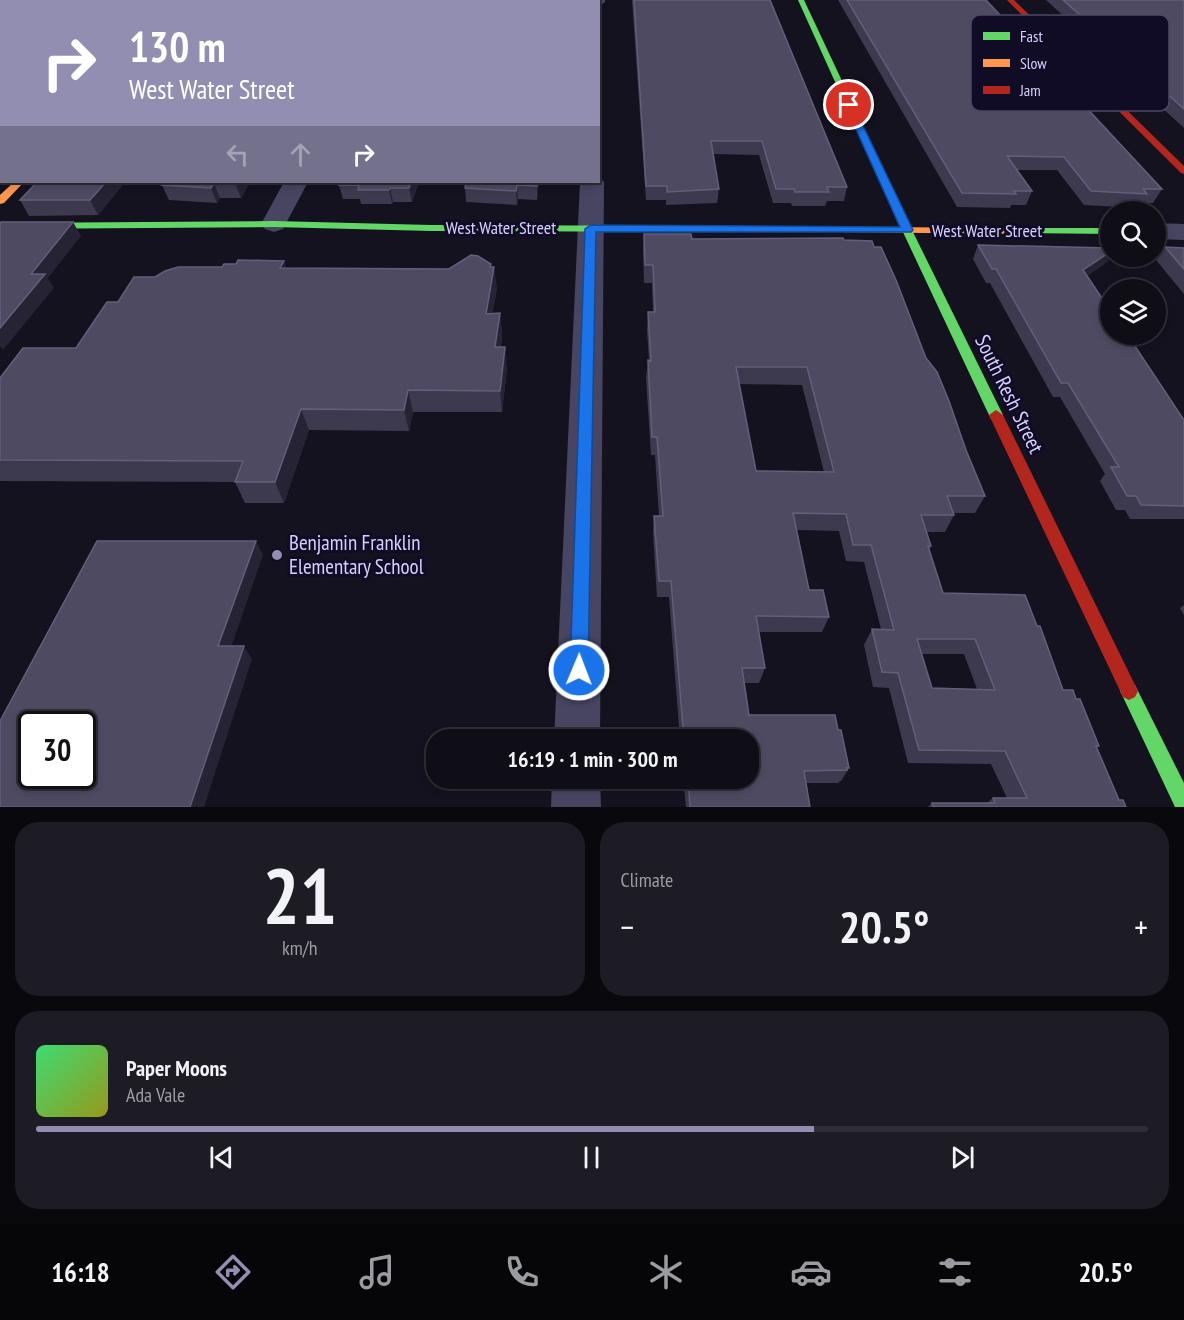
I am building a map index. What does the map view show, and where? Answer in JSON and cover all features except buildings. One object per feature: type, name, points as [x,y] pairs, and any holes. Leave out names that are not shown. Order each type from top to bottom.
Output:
[{"type":"street","name":"South Resh Street","points":[[801,0],[907,230],[1184,804]]},
{"type":"street","points":[[1010,0],[1025,15]]},
{"type":"street","points":[[1123,111],[1184,171]]},
{"type":"street","points":[[0,201],[18,183]]},
{"type":"street","points":[[274,224],[295,183]]},
{"type":"street","points":[[577,729],[592,183]]},
{"type":"street","name":"West Water Street","points":[[0,226],[274,224],[591,229],[1100,231]]},
{"type":"street","points":[[1166,231],[1184,232]]},
{"type":"street","points":[[576,789],[576,807]]},
{"type":"traffic: fast","points":[[801,0],[907,230],[996,415]]},
{"type":"traffic: fast","points":[[0,226],[274,224],[431,228],[735,229]]},
{"type":"traffic: fast","points":[[1025,231],[1100,231]]},
{"type":"traffic: fast","points":[[1129,691],[1184,804]]},
{"type":"traffic: slow","points":[[0,201],[18,183]]},
{"type":"traffic: slow","points":[[735,229],[1025,231]]},
{"type":"traffic: jam","points":[[1010,0],[1025,15]]},
{"type":"traffic: jam","points":[[1123,111],[1184,171]]},
{"type":"traffic: jam","points":[[996,415],[1129,691]]},
{"type":"place","name":"Benjamin Franklin Elementary School","points":[[277,555]]},
{"type":"route","points":[[579,670],[591,229],[907,230],[849,105]]}]
